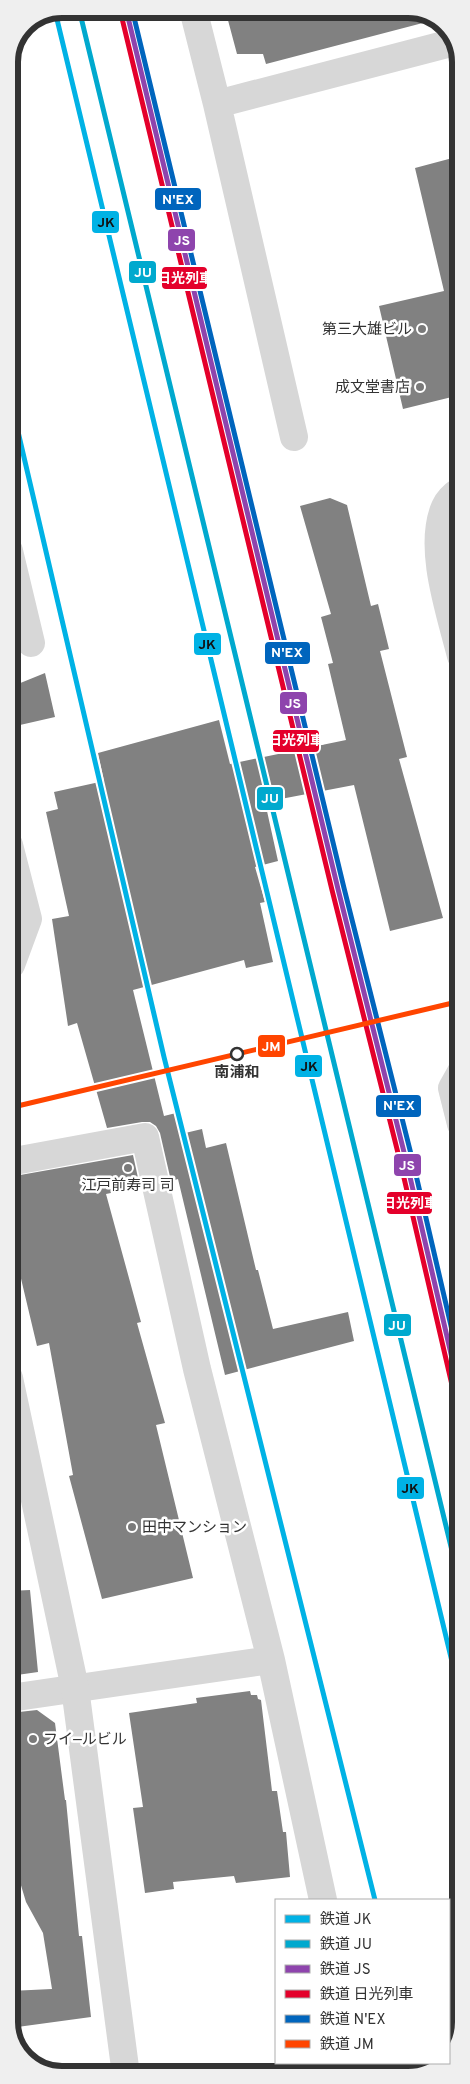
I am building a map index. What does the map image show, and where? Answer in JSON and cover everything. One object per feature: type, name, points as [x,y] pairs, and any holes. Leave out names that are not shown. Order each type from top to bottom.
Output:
[{"type":"street","points":[[195,18],[294,437]]},
{"type":"street","points":[[217,104],[449,44]]},
{"type":"street","points":[[452,499],[446,506],[440,525],[439,551],[452,619]]},
{"type":"street","points":[[446,594],[446,576],[452,559]]},
{"type":"street","points":[[18,589],[31,643]]},
{"type":"street","points":[[18,880],[28,919],[18,945]]},
{"type":"street","points":[[18,1160],[145,1137],[197,1369],[271,1660],[323,1899]]},
{"type":"street","points":[[18,1442],[75,1688],[125,2066]]},
{"type":"street","points":[[18,1697],[271,1660]]},
{"type":"building","points":[[227,18],[417,18],[428,22],[266,64],[263,54],[237,54]]},
{"type":"building","name":"第三大雄ビル","points":[[452,158],[452,397],[403,409],[379,306],[444,291],[415,168]]},
{"type":"building","points":[[330,498],[347,505],[371,606],[378,604],[389,649],[380,651],[407,757],[399,759],[443,918],[390,931],[354,785],[265,802],[278,861],[255,867],[265,902],[260,903],[273,962],[246,968],[244,960],[133,990],[164,1116],[176,1113],[181,1134],[202,1129],[206,1148],[226,1143],[256,1270],[258,1270],[273,1329],[348,1312],[354,1341],[225,1375],[178,1179],[171,1181],[160,1133],[156,1126],[150,1122],[107,1128],[77,1023],[68,1026],[52,919],[69,916],[46,812],[58,809],[54,792],[104,781],[98,753],[219,720],[230,764],[346,740],[328,664],[333,663],[321,617],[331,614],[300,506]]},
{"type":"building","points":[[45,673],[55,717],[20,725],[18,684]]},
{"type":"building","points":[[133,1155],[140,1187],[106,1194],[141,1322],[137,1323],[165,1423],[156,1425],[193,1578],[102,1599],[69,1476],[73,1475],[49,1343],[37,1346],[18,1266],[18,1175]]},
{"type":"building","points":[[30,1590],[38,1672],[18,1675],[18,1591]]},
{"type":"building","points":[[250,1691],[251,1695],[257,1695],[258,1699],[261,1700],[272,1791],[277,1791],[283,1832],[286,1832],[290,1877],[236,1883],[234,1876],[173,1882],[174,1889],[145,1893],[133,1808],[143,1807],[129,1713],[197,1703],[196,1698]]},
{"type":"building","points":[[37,1710],[55,1723],[66,1800],[79,1936],[82,1936],[91,2017],[18,2027],[18,1991],[52,1989],[43,1933],[26,1902],[20,1882],[18,1855],[18,1712]]},
{"type":"rail line","name":"JK","points":[[57,18],[452,1662]]},
{"type":"rail line","name":"JU","points":[[81,18],[452,1551]]},
{"type":"rail line","name":"日光列車","points":[[122,18],[332,890],[401,1165],[452,1385]]},
{"type":"rail line","name":"JS","points":[[128,18],[338,889],[407,1164],[452,1358]]},
{"type":"rail line","name":"N'EX","points":[[134,18],[344,888],[413,1162],[452,1330]]},
{"type":"rail line","name":"JK","points":[[18,432],[164,1057],[375,1899]]},
{"type":"rail line","name":"JM","points":[[18,1106],[452,1003]]},
{"type":"place","name":"第三大雄ビル","points":[[422,329]]},
{"type":"place","name":"成文堂書店","points":[[420,387]]},
{"type":"place","name":"南浦和","points":[[237,1054]]},
{"type":"place","name":"江戸前寿司 司","points":[[128,1168]]},
{"type":"place","name":"田中マンション","points":[[132,1527]]},
{"type":"place","name":"フイ―ルビル","points":[[33,1739]]}]
